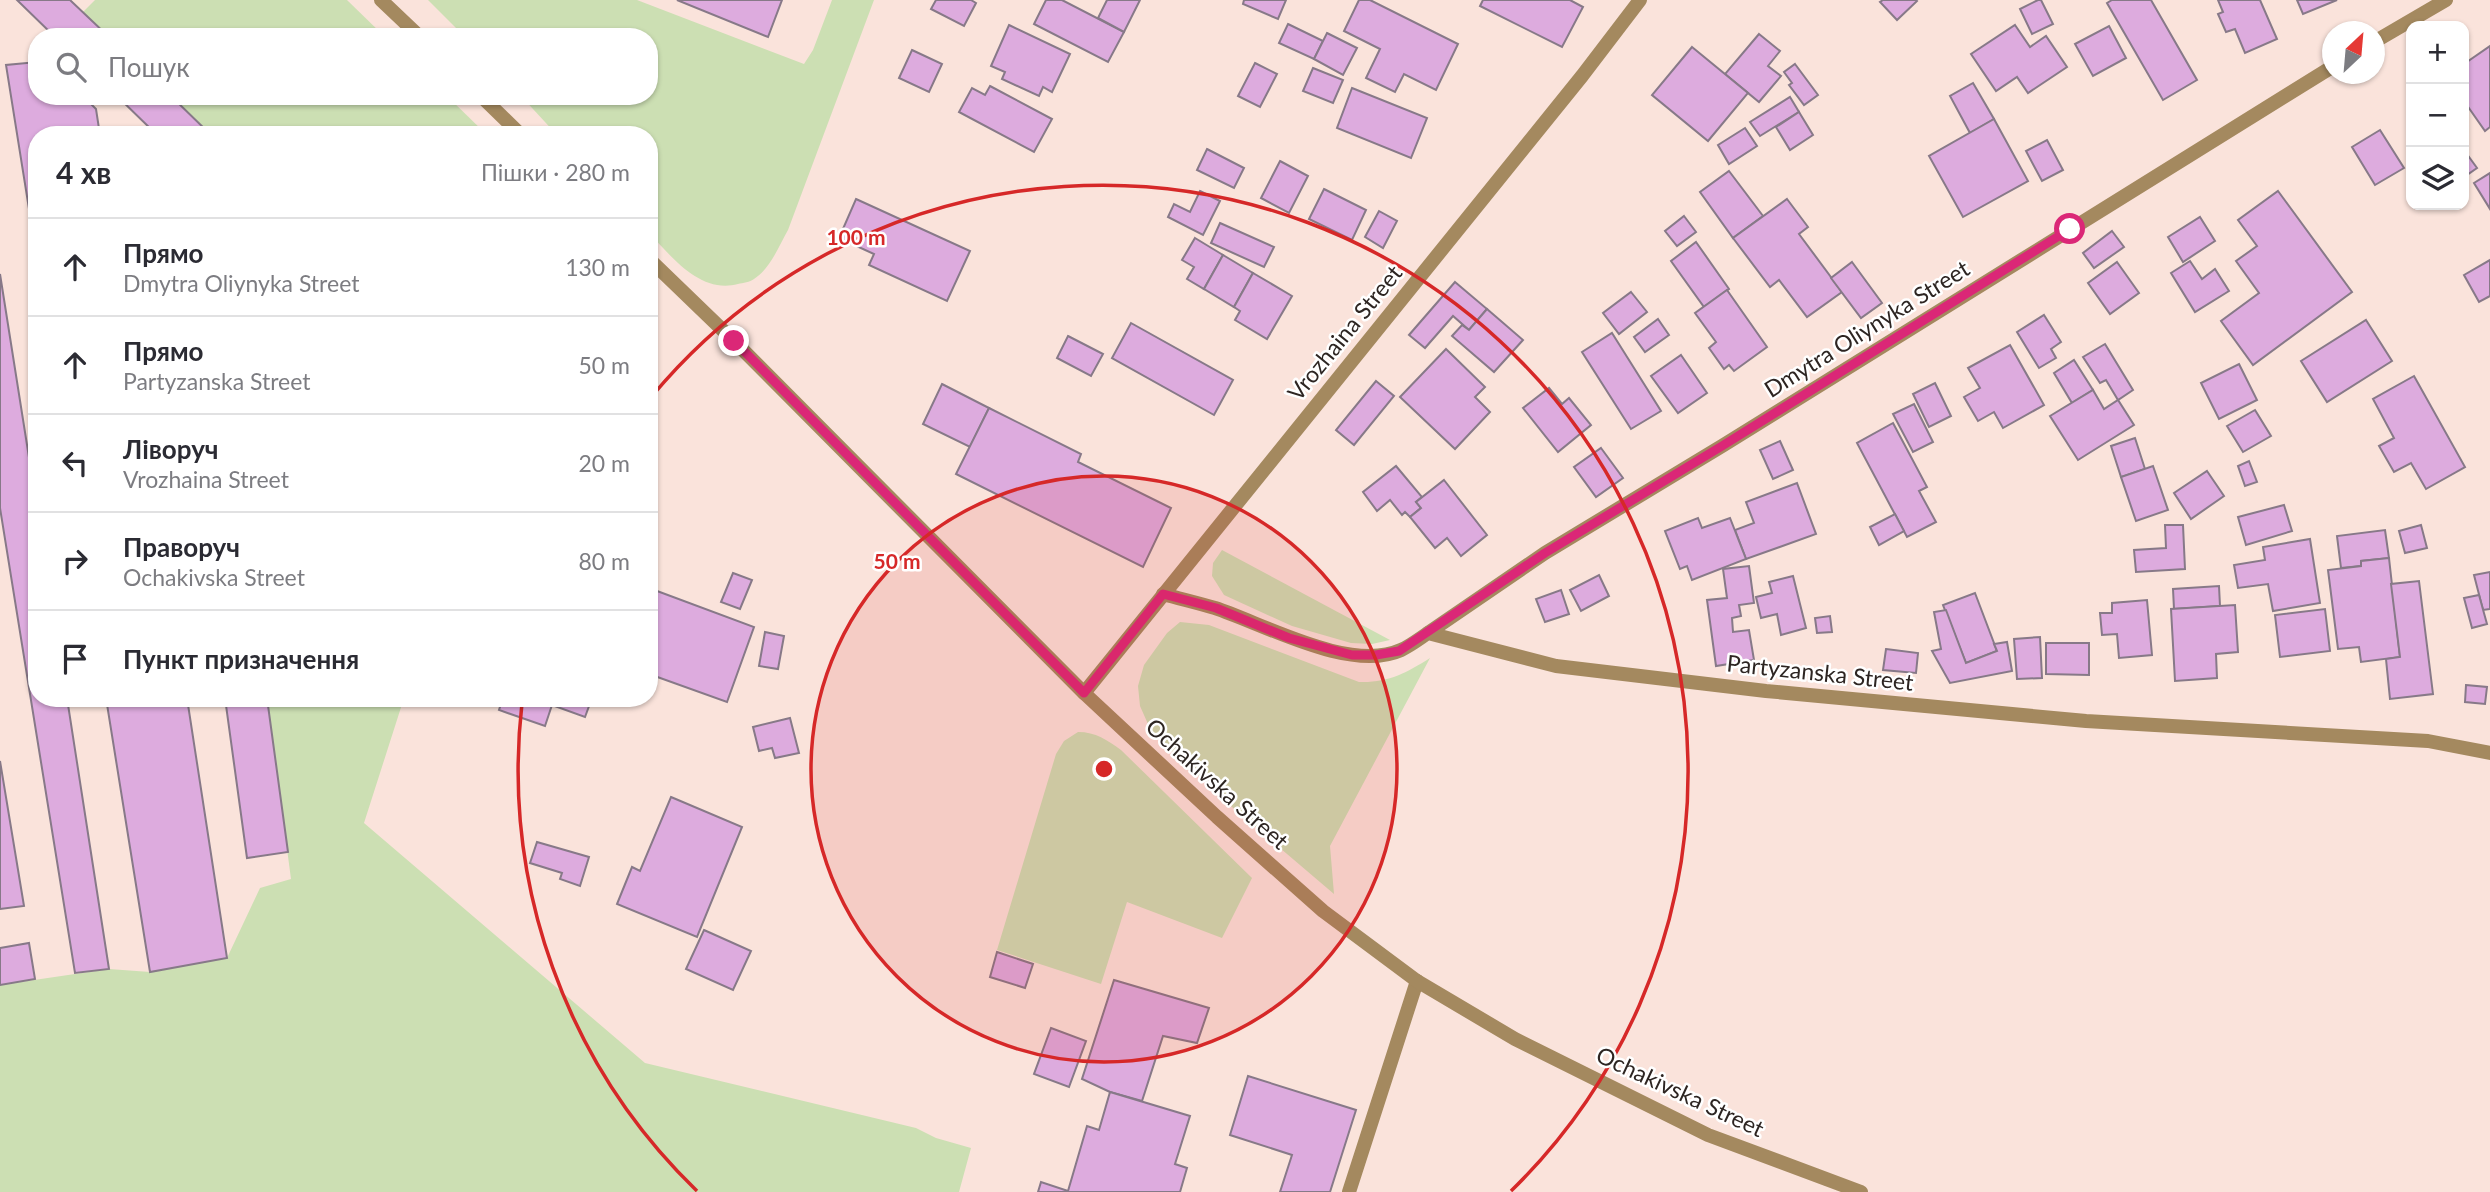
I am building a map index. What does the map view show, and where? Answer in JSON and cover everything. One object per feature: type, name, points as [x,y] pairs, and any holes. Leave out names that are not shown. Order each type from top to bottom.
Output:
[{"type":"street","points":[[381,0],[411,28]]},
{"type":"street","name":"Vrozhaina Street","points":[[1084,693],[1582,76],[1640,0]]},
{"type":"street","points":[[2385,36],[2446,0]]},
{"type":"street","name":"Dmytra Oliynyka Street","points":[[1428,633],[1545,553],[1734,439],[2322,74]]},
{"type":"street","points":[[490,105],[512,126]]},
{"type":"street","name":"Ochakivska Street","points":[[658,268],[1084,693],[1323,911],[1418,981],[1515,1039],[1708,1135],[1861,1192]]},
{"type":"street","points":[[1163,594],[1216,608],[1289,638],[1352,655],[1399,651],[1428,633]]},
{"type":"street","name":"Partyzanska Street","points":[[1428,633],[1556,666],[1766,691],[2086,721],[2428,741],[2490,753]]},
{"type":"street","points":[[1349,1192],[1418,981]]},
{"type":"green space","points":[[95,0],[347,0],[376,28],[100,28],[83,12]]},
{"type":"green space","points":[[428,0],[637,0],[804,64],[813,50],[832,0],[874,0],[788,230],[774,257],[760,275],[752,280],[724,286],[699,279],[658,242],[658,126],[549,126],[529,105],[658,105],[658,28],[456,28]]},
{"type":"green space","points":[[180,105],[456,105],[478,126],[202,126]]},
{"type":"green space","points":[[1222,550],[1390,640],[1372,644],[1351,643],[1292,626],[1224,595],[1212,576],[1213,563]]},
{"type":"green space","points":[[1180,622],[1209,625],[1359,682],[1379,681],[1396,676],[1430,658],[1330,846],[1334,894],[1232,807],[1152,733],[1140,706],[1138,686],[1144,665],[1167,633]]},
{"type":"green space","points":[[268,707],[401,707],[364,823],[645,1063],[916,1128],[936,1138],[971,1148],[959,1192],[0,1192],[0,985],[109,969],[150,972],[227,958],[260,888],[291,879]]},
{"type":"green space","points":[[1078,732],[1096,735],[1121,750],[1252,878],[1222,938],[1127,902],[1101,984],[997,950],[1056,754],[1064,741]]},
{"type":"building","points":[[17,0],[70,0],[100,28],[46,28]]},
{"type":"building","points":[[677,0],[782,0],[768,37]]},
{"type":"building","points":[[936,0],[971,0],[976,3],[964,26],[931,9]]},
{"type":"building","points":[[1046,0],[1062,0],[1124,32],[1108,62],[1034,24]]},
{"type":"building","points":[[1107,0],[1140,0],[1124,32],[1098,18]]},
{"type":"building","points":[[1244,0],[1286,0],[1278,19],[1243,4]]},
{"type":"building","points":[[1359,0],[1370,0],[1458,44],[1436,90],[1404,74],[1395,92],[1366,78],[1380,49],[1344,31]]},
{"type":"building","points":[[1483,0],[1570,0],[1583,7],[1562,47],[1480,6]]},
{"type":"building","points":[[2041,0],[2053,24],[2032,34],[2020,9]]},
{"type":"building","points":[[2112,0],[2151,0],[2197,80],[2163,100],[2107,3]]},
{"type":"building","points":[[2218,0],[2260,0],[2277,39],[2245,53],[2235,29],[2226,32],[2218,14],[2223,12]]},
{"type":"building","points":[[2297,0],[2337,0],[2303,14]]},
{"type":"building","points":[[1917,1],[1897,20],[1880,2]]},
{"type":"building","points":[[1288,24],[1323,41],[1314,59],[1279,43]]},
{"type":"building","points":[[1009,25],[1070,54],[1052,92],[1043,87],[1039,96],[1002,79],[1005,72],[991,66]]},
{"type":"building","points":[[2015,25],[2030,47],[2046,36],[2067,67],[2028,93],[2017,77],[1996,91],[1971,54]]},
{"type":"building","points":[[2109,26],[2126,58],[2093,76],[2075,44]]},
{"type":"building","points":[[1327,33],[1357,48],[1343,75],[1314,59]]},
{"type":"building","points":[[1759,34],[1780,51],[1768,66],[1781,76],[1759,102],[1725,74]]},
{"type":"building","points":[[2490,46],[2490,127],[2485,131],[2469,108],[2469,61]]},
{"type":"building","points":[[1692,47],[1748,93],[1708,141],[1652,95]]},
{"type":"building","points":[[912,50],[942,64],[929,92],[899,78]]},
{"type":"building","points":[[28,63],[28,105],[92,105],[96,109],[99,126],[28,126],[28,203],[6,65]]},
{"type":"building","points":[[1255,63],[1277,74],[1260,107],[1238,96]]},
{"type":"building","points":[[1795,64],[1818,95],[1804,105],[1789,85],[1792,83],[1784,72]]},
{"type":"building","points":[[1313,68],[1343,80],[1333,103],[1303,91]]},
{"type":"building","points":[[1973,83],[1994,119],[1970,133],[1950,96]]},
{"type":"building","points":[[990,86],[1052,119],[1034,152],[959,112],[972,88],[985,95]]},
{"type":"building","points":[[1352,88],[1427,118],[1411,158],[1337,128]]},
{"type":"building","points":[[1790,97],[1799,112],[1760,136],[1750,122]]},
{"type":"building","points":[[126,105],[180,105],[202,126],[148,126]]},
{"type":"building","points":[[1799,112],[1813,135],[1790,150],[1776,127]]},
{"type":"building","points":[[1994,119],[2028,181],[1963,217],[1929,156]]},
{"type":"building","points":[[1745,128],[1757,146],[1729,164],[1718,145]]},
{"type":"building","points":[[2380,130],[2404,168],[2375,185],[2352,147]]},
{"type":"building","points":[[2047,140],[2063,170],[2042,181],[2026,151]]},
{"type":"building","points":[[1207,149],[1244,168],[1234,188],[1197,170]]},
{"type":"building","points":[[2469,157],[2477,168],[2469,174]]},
{"type":"building","points":[[1280,161],[1308,176],[1289,213],[1261,198]]},
{"type":"building","points":[[1729,171],[1763,216],[1733,238],[1700,192]]},
{"type":"building","points":[[2490,173],[2490,209],[2474,183]]},
{"type":"building","points":[[1324,189],[1366,210],[1352,240],[1309,219]]},
{"type":"building","points":[[1200,191],[1220,201],[1203,235],[1168,217],[1174,204],[1190,212]]},
{"type":"building","points":[[2278,191],[2352,292],[2253,365],[2221,321],[2259,293],[2236,261],[2257,246],[2238,220]]},
{"type":"building","points":[[856,199],[970,251],[947,301],[869,265],[874,254],[839,238]]},
{"type":"building","points":[[1787,199],[1808,227],[1799,234],[1842,292],[1807,317],[1779,280],[1770,287],[1733,238]]},
{"type":"building","points":[[1379,211],[1397,221],[1383,248],[1365,237]]},
{"type":"building","points":[[1684,216],[1696,232],[1677,246],[1665,231]]},
{"type":"building","points":[[2200,217],[2215,241],[2183,262],[2168,237]]},
{"type":"building","points":[[1220,223],[1274,247],[1264,267],[1211,243]]},
{"type":"building","points":[[2112,231],[2124,247],[2094,268],[2083,253]]},
{"type":"building","points":[[1195,238],[1223,255],[1204,289],[1187,279],[1194,267],[1182,260]]},
{"type":"building","points":[[1696,242],[1729,289],[1704,307],[1671,261]]},
{"type":"building","points":[[1223,255],[1253,273],[1234,307],[1204,289]]},
{"type":"building","points":[[2490,260],[2490,296],[2479,302],[2464,275]]},
{"type":"building","points":[[2190,261],[2202,279],[2215,269],[2229,291],[2195,312],[2171,273]]},
{"type":"building","points":[[1852,262],[1882,303],[1861,318],[1831,278]]},
{"type":"building","points":[[2117,262],[2139,293],[2110,314],[2088,283]]},
{"type":"building","points":[[1253,273],[1292,296],[1267,339],[1235,320],[1240,311],[1234,307]]},
{"type":"building","points":[[0,274],[28,451],[28,682],[0,508]]},
{"type":"building","points":[[1455,282],[1487,309],[1469,330],[1453,316],[1425,348],[1409,335]]},
{"type":"building","points":[[1727,290],[1767,347],[1734,371],[1729,365],[1724,369],[1709,348],[1716,342],[1695,313]]},
{"type":"building","points":[[1631,292],[1647,312],[1619,334],[1603,313]]},
{"type":"building","points":[[1487,309],[1523,340],[1494,372],[1452,336],[1462,325],[1469,330]]},
{"type":"building","points":[[2044,315],[2061,342],[2051,349],[2056,358],[2039,368],[2017,332]]},
{"type":"building","points":[[1658,319],[1669,335],[1645,352],[1634,337]]},
{"type":"building","points":[[2366,320],[2392,361],[2327,402],[2301,361]]},
{"type":"building","points":[[1131,323],[1233,380],[1214,415],[1112,358]]},
{"type":"building","points":[[1612,333],[1661,411],[1631,429],[1582,352]]},
{"type":"building","points":[[1068,336],[1103,354],[1091,376],[1057,358]]},
{"type":"building","points":[[2105,344],[2133,390],[2118,400],[2106,380],[2100,383],[2083,357]]},
{"type":"building","points":[[2010,345],[2044,405],[2003,428],[1994,412],[1978,421],[1964,397],[1980,388],[1968,368]]},
{"type":"building","points":[[1446,349],[1485,387],[1475,397],[1490,412],[1455,449],[1400,397]]},
{"type":"building","points":[[1681,355],[1707,393],[1678,413],[1651,376]]},
{"type":"building","points":[[2074,360],[2093,390],[2072,403],[2054,373]]},
{"type":"building","points":[[2239,364],[2257,400],[2219,419],[2201,383]]},
{"type":"building","points":[[2414,376],[2465,467],[2426,489],[2411,463],[2394,472],[2379,446],[2394,438],[2373,399]]},
{"type":"building","points":[[1376,381],[1394,396],[1354,445],[1336,430]]},
{"type":"building","points":[[1935,383],[1951,416],[1929,427],[1913,394]]},
{"type":"building","points":[[942,384],[989,408],[970,447],[923,424]]},
{"type":"building","points":[[1549,388],[1562,404],[1569,398],[1591,425],[1558,452],[1523,408]]},
{"type":"building","points":[[2093,390],[2104,409],[2118,400],[2134,425],[2078,460],[2050,416]]},
{"type":"building","points":[[1914,404],[1933,442],[1913,452],[1893,414]]},
{"type":"building","points":[[989,408],[1081,454],[1078,462],[1171,508],[1143,567],[956,474]]},
{"type":"building","points":[[2255,410],[2271,436],[2243,452],[2227,426]]},
{"type":"building","points":[[1893,423],[1927,487],[1919,491],[1936,522],[1907,537],[1857,443]]},
{"type":"building","points":[[2135,438],[2145,469],[2121,477],[2111,446]]},
{"type":"building","points":[[1780,441],[1793,470],[1773,479],[1760,450]]},
{"type":"building","points":[[1601,448],[1623,478],[1596,497],[1574,467]]},
{"type":"building","points":[[2249,461],[2257,482],[2245,486],[2238,466]]},
{"type":"building","points":[[1396,466],[1422,497],[1416,502],[1421,508],[1410,517],[1405,512],[1402,515],[1390,500],[1377,511],[1363,492]]},
{"type":"building","points":[[2153,466],[2168,510],[2136,521],[2121,477]]},
{"type":"building","points":[[2207,471],[2224,496],[2191,519],[2174,493]]},
{"type":"building","points":[[1444,480],[1487,535],[1461,556],[1447,538],[1435,548],[1410,517],[1421,508],[1416,502]]},
{"type":"building","points":[[1797,483],[1816,534],[1746,559],[1735,530],[1754,523],[1746,502]]},
{"type":"building","points":[[2284,505],[2292,531],[2246,545],[2238,517]]},
{"type":"building","points":[[1895,514],[1904,531],[1879,545],[1870,527]]},
{"type":"building","points":[[1698,518],[1702,528],[1730,518],[1746,559],[1692,580],[1687,566],[1680,569],[1665,531]]},
{"type":"building","points":[[2165,525],[2183,525],[2185,569],[2136,572],[2134,550],[2166,548]]},
{"type":"building","points":[[2421,525],[2427,548],[2405,553],[2399,531]]},
{"type":"building","points":[[2385,530],[2389,558],[2361,561],[2361,566],[2341,568],[2337,536]]},
{"type":"building","points":[[2310,539],[2320,603],[2273,611],[2268,584],[2238,588],[2234,565],[2265,560],[2263,547]]},
{"type":"building","points":[[2389,558],[2400,657],[2361,662],[2359,647],[2338,649],[2328,570],[2361,566],[2361,561]]},
{"type":"building","points":[[1749,566],[1754,603],[1739,605],[1741,616],[1732,618],[1733,632],[1749,630],[1754,660],[1716,666],[1707,600],[1727,598],[1723,569]]},
{"type":"building","points":[[2490,572],[2490,609],[2483,610],[2474,575]]},
{"type":"building","points":[[733,573],[752,580],[740,609],[721,602]]},
{"type":"building","points":[[1599,575],[1609,596],[1581,611],[1570,590]]},
{"type":"building","points":[[1793,576],[1806,628],[1781,635],[1777,614],[1761,618],[1756,597],[1772,593],[1769,582]]},
{"type":"building","points":[[2419,581],[2433,694],[2390,699],[2386,659],[2400,657],[2391,584]]},
{"type":"building","points":[[2219,586],[2220,606],[2174,609],[2173,589]]},
{"type":"building","points":[[1561,590],[1569,614],[1545,622],[1536,599]]},
{"type":"building","points":[[658,591],[754,627],[727,702],[658,677]]},
{"type":"building","points":[[1975,593],[1997,651],[1966,663],[1943,605]]},
{"type":"building","points":[[2479,595],[2487,624],[2472,628],[2464,598]]},
{"type":"building","points":[[2147,600],[2152,655],[2119,658],[2117,634],[2102,635],[2100,613],[2112,613],[2112,603]]},
{"type":"building","points":[[2235,605],[2238,652],[2216,654],[2217,678],[2175,681],[2171,609]]},
{"type":"building","points":[[2325,609],[2330,651],[2280,657],[2275,615]]},
{"type":"building","points":[[1946,610],[1966,663],[1997,651],[1994,644],[2007,642],[2012,671],[1950,683],[1932,651],[1941,649],[1934,612]]},
{"type":"building","points":[[1830,616],[1832,632],[1817,633],[1815,618]]},
{"type":"building","points":[[765,632],[784,636],[778,669],[759,666]]},
{"type":"building","points":[[2040,637],[2042,678],[2017,679],[2014,639]]},
{"type":"building","points":[[2046,643],[2089,643],[2089,675],[2046,674]]},
{"type":"building","points":[[1886,649],[1918,653],[1916,673],[1883,670]]},
{"type":"building","points":[[2466,685],[2487,687],[2485,704],[2465,702]]},
{"type":"building","points":[[32,707],[68,707],[109,969],[75,973]]},
{"type":"building","points":[[107,707],[188,707],[227,958],[150,972]]},
{"type":"building","points":[[226,707],[268,707],[288,852],[247,858]]},
{"type":"building","points":[[500,707],[551,707],[545,726],[499,710]]},
{"type":"building","points":[[558,707],[589,707],[585,717]]},
{"type":"building","points":[[790,718],[799,753],[775,758],[772,748],[759,751],[753,727]]},
{"type":"building","points":[[0,761],[24,906],[0,909]]},
{"type":"building","points":[[671,797],[742,827],[697,937],[617,904],[632,867],[640,871]]},
{"type":"building","points":[[537,842],[589,857],[580,886],[560,879],[562,873],[530,863]]},
{"type":"building","points":[[704,930],[751,951],[733,990],[686,969]]},
{"type":"building","points":[[29,943],[35,979],[0,985],[0,948]]},
{"type":"building","points":[[997,952],[1033,964],[1025,988],[990,977]]},
{"type":"building","points":[[1114,980],[1209,1008],[1197,1043],[1163,1036],[1142,1101],[1110,1092],[1082,1079]]},
{"type":"building","points":[[1051,1028],[1086,1041],[1069,1087],[1034,1074]]},
{"type":"building","points":[[1248,1076],[1356,1110],[1330,1192],[1280,1192],[1292,1155],[1230,1135]]},
{"type":"building","points":[[1110,1092],[1190,1116],[1175,1164],[1187,1168],[1180,1192],[1038,1192],[1041,1182],[1068,1191],[1087,1126],[1099,1130]]},
{"type":"route","points":[[734,341],[1084,693],[1163,594],[1216,608],[1289,638],[1352,655],[1399,651],[1545,553],[2070,229]]}]
